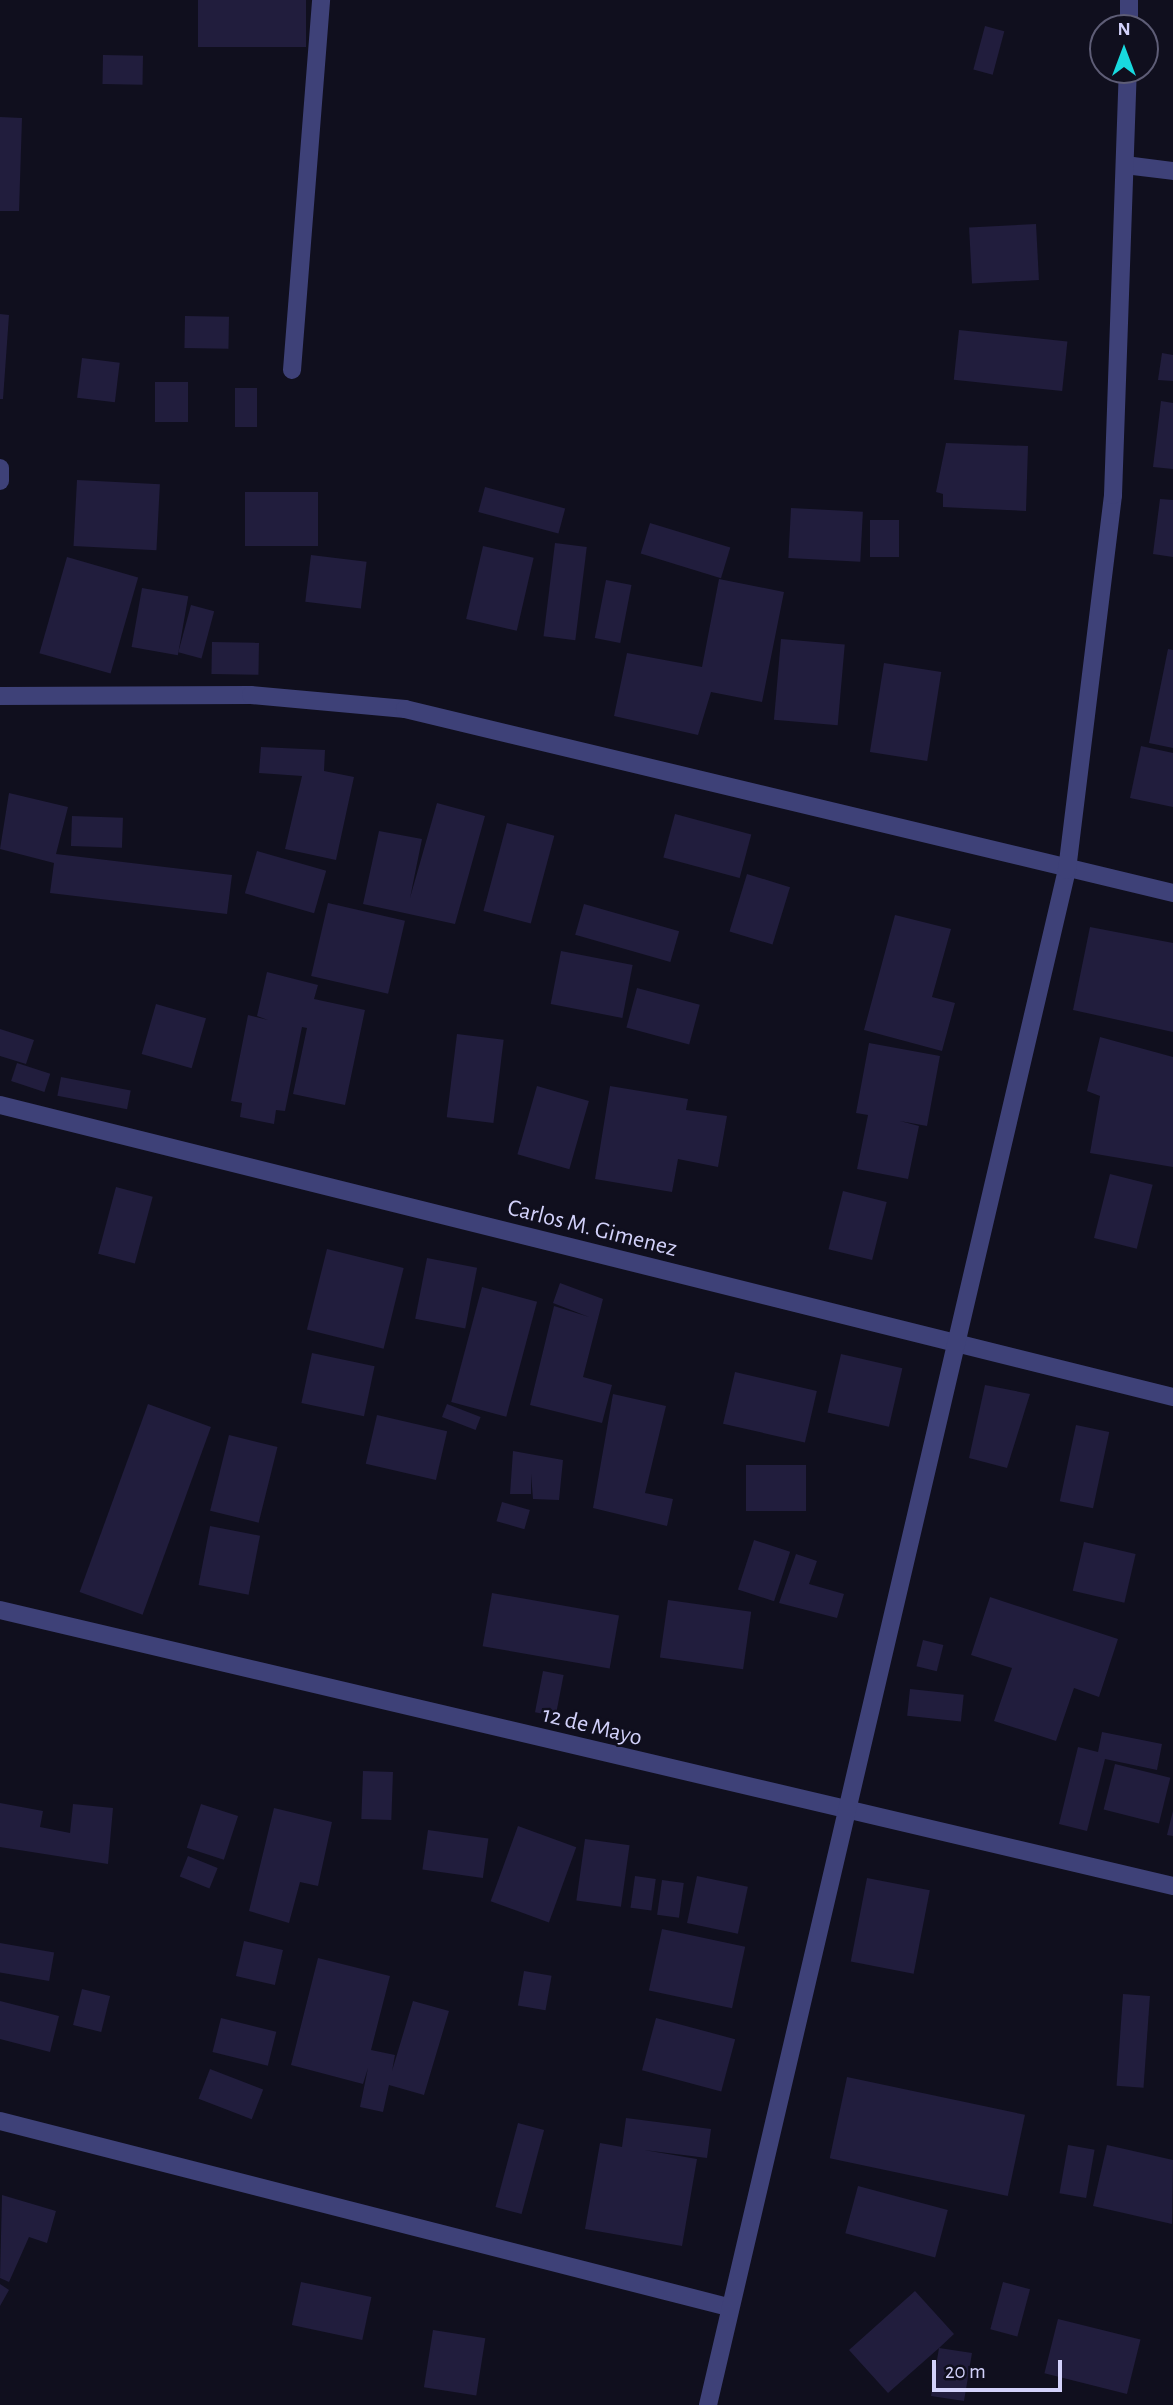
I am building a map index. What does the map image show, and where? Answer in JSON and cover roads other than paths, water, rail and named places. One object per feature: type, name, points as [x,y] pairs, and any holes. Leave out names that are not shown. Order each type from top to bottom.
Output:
[{"type":"street","points":[[292,370],[321,0]]},
{"type":"street","points":[[708,2405],[728,2307],[1067,870],[1113,495],[1128,84]]},
{"type":"street","points":[[1125,166],[1173,172]]},
{"type":"street","points":[[0,468],[0,481]]},
{"type":"street","points":[[0,696],[251,695],[405,709],[1067,870],[1173,893]]},
{"type":"street","name":"Carlos M. Gimenez","points":[[0,1105],[955,1346],[1173,1397]]},
{"type":"street","name":"12 de Mayo","points":[[0,1610],[846,1813],[1173,1886]]},
{"type":"street","points":[[0,2121],[728,2307]]}]
